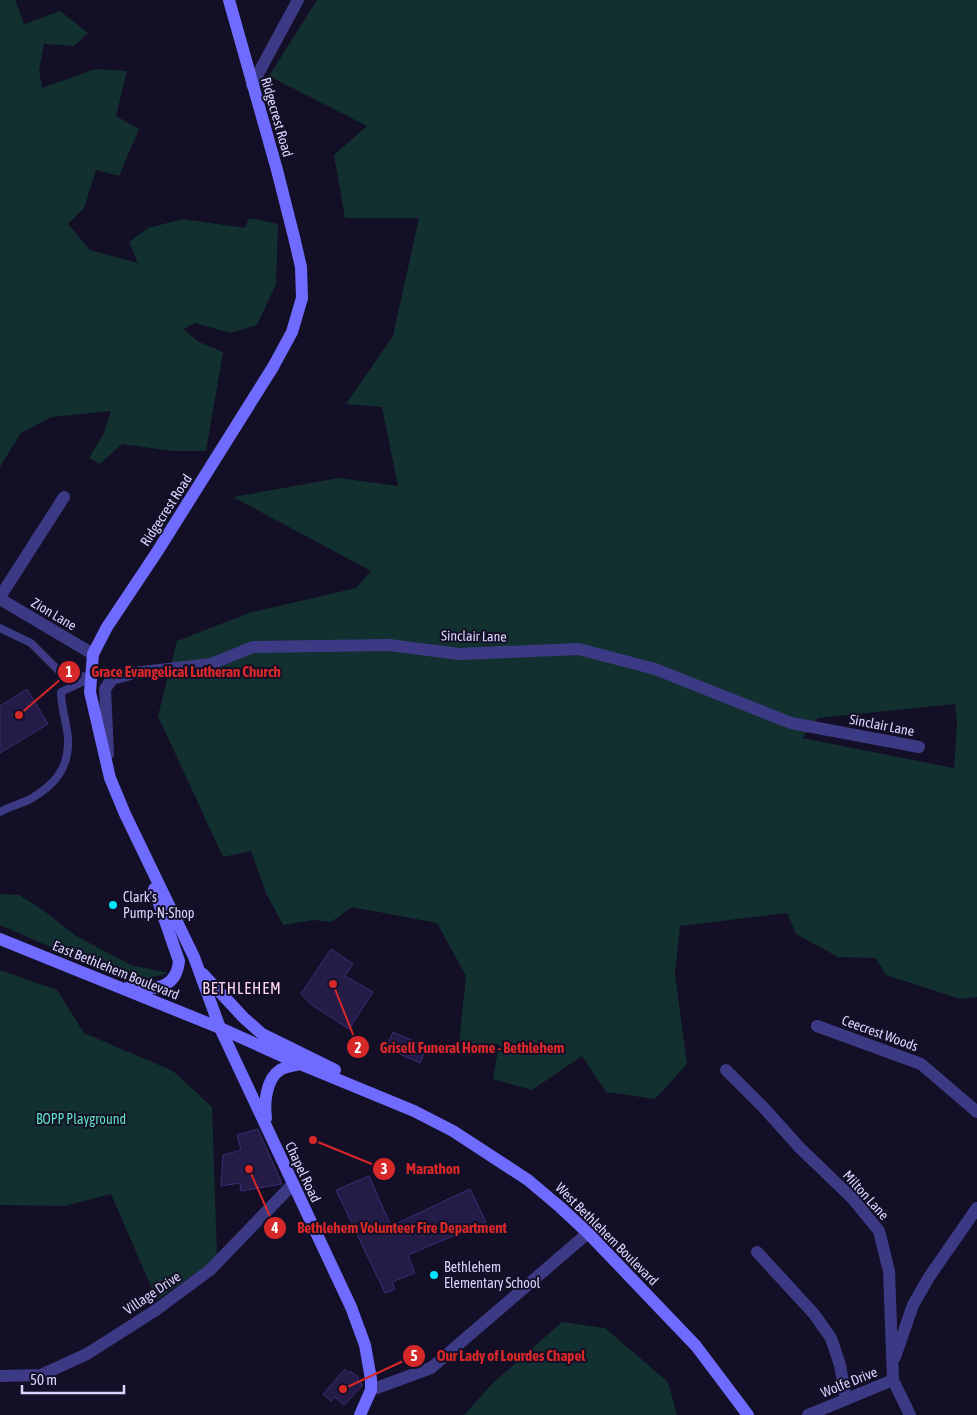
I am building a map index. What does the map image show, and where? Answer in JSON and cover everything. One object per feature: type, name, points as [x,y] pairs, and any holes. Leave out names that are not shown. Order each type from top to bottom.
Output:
[{"type":"main road","name":"Ridgecrest Road","points":[[220,1028],[198,969],[125,814],[108,771],[90,692],[93,654],[107,627],[157,552],[273,367],[292,332],[302,298],[301,268],[294,237],[229,0]]},
{"type":"main road","points":[[118,988],[156,989],[173,980],[178,971],[179,961],[152,884],[151,867]]},
{"type":"main road","name":"East Bethlehem Boulevard","points":[[0,939],[220,1028]]},
{"type":"main road","points":[[198,969],[244,1018],[262,1034],[333,1069],[375,1094]]},
{"type":"main road","name":"West Bethlehem Boulevard","points":[[220,1028],[300,1064],[414,1111],[453,1131],[528,1180],[588,1233],[696,1346],[748,1415]]},
{"type":"main road","name":"Chapel Road","points":[[220,1028],[351,1308],[365,1344],[371,1390],[360,1415]]},
{"type":"main road","points":[[268,1131],[264,1106],[274,1076],[282,1069],[300,1064]]},
{"type":"street","points":[[252,85],[298,0]]},
{"type":"street","name":"Zion Lane","points":[[64,497],[0,598],[93,654]]},
{"type":"street","name":"Sinclair Lane","points":[[108,771],[105,689],[112,679],[134,672],[211,664],[253,647],[389,646],[460,654],[579,649],[655,669],[791,723],[919,747]]},
{"type":"street","name":"Ceecrest Woods","points":[[817,1026],[921,1064],[977,1112]]},
{"type":"street","name":"Milton Lane","points":[[726,1070],[800,1148],[853,1199],[879,1231],[890,1271],[893,1380]]},
{"type":"street","name":"Village Drive","points":[[0,1376],[42,1375],[86,1354],[156,1310],[210,1270],[292,1185]]},
{"type":"street","points":[[892,1364],[913,1305],[929,1276],[977,1208]]},
{"type":"street","points":[[371,1390],[431,1368],[588,1233]]},
{"type":"street","points":[[757,1252],[814,1314],[831,1338],[840,1365],[846,1399]]},
{"type":"street","name":"Wolfe Drive","points":[[808,1415],[893,1380],[910,1415]]},
{"type":"lane","points":[[0,628],[31,643],[59,671],[91,678]]},
{"type":"lane","points":[[0,812],[31,798],[54,783],[65,764],[68,739],[61,705],[61,692],[91,678]]},
{"type":"green space","points":[[0,0],[15,0],[24,24],[60,11],[88,33],[74,46],[44,44],[39,70],[42,88],[95,69],[127,71],[116,116],[139,129],[119,176],[96,170],[84,208],[68,224],[90,250],[138,263],[129,242],[148,228],[183,219],[245,228],[249,218],[278,224],[276,284],[257,325],[230,333],[195,323],[183,329],[199,342],[223,352],[206,451],[172,451],[122,444],[100,464],[89,458],[104,433],[111,411],[52,417],[21,433],[0,467]]},
{"type":"green space","points":[[317,0],[977,0],[977,997],[960,999],[886,975],[876,958],[838,957],[796,934],[787,913],[680,926],[675,974],[687,1064],[655,1099],[606,1092],[582,1056],[532,1090],[493,1079],[499,1044],[459,1044],[466,976],[437,923],[352,907],[331,922],[313,920],[283,925],[266,893],[251,851],[223,857],[158,716],[177,641],[249,613],[356,588],[371,571],[233,497],[339,478],[398,486],[382,407],[346,404],[393,336],[419,218],[345,218],[334,155],[367,126],[269,76]],"holes":[[[955,704],[957,724],[954,768],[802,738],[818,718]]]},
{"type":"green space","points":[[0,894],[19,895],[43,910],[76,936],[131,965],[169,973],[141,980],[83,961],[0,925]]},
{"type":"green space","name":"BOPP Playground","points":[[0,970],[57,990],[84,1033],[173,1071],[212,1107],[217,1256],[157,1300],[111,1194],[65,1206],[0,1205]]},
{"type":"green space","points":[[562,1322],[605,1328],[668,1382],[677,1415],[464,1415],[492,1384]]},
{"type":"building","points":[[27,689],[48,724],[0,753],[0,706]]},
{"type":"building","points":[[331,949],[353,964],[345,976],[373,992],[349,1029],[312,1005],[301,994]]},
{"type":"building","points":[[393,1032],[427,1047],[420,1063],[386,1048]]},
{"type":"building","points":[[258,1129],[282,1184],[241,1191],[240,1183],[221,1186],[223,1155],[241,1150],[237,1135]]},
{"type":"building","name":"Bethlehem Elementary School","points":[[369,1176],[391,1226],[470,1189],[486,1222],[408,1255],[415,1273],[392,1282],[395,1289],[385,1293],[336,1190]]},
{"type":"building","points":[[345,1369],[349,1373],[351,1371],[359,1378],[357,1380],[363,1385],[344,1405],[335,1397],[331,1401],[323,1394]]},
{"type":"place","name":"Grace Evangelical Lutheran Church","points":[[19,715]]},
{"type":"place","name":"Clark's Pump-N-Shop","points":[[113,905]]},
{"type":"place","name":"Grisell Funeral Home - Bethlehem","points":[[333,984]]},
{"type":"place","name":"Marathon","points":[[313,1140]]},
{"type":"place","name":"Bethlehem Volunteer Fire Department","points":[[249,1169]]},
{"type":"place","name":"Bethlehem Elementary School","points":[[434,1275]]},
{"type":"place","name":"Our Lady of Lourdes Chapel","points":[[343,1389]]},
{"type":"district","name":"BETHLEHEM","points":[[242,988]]}]
